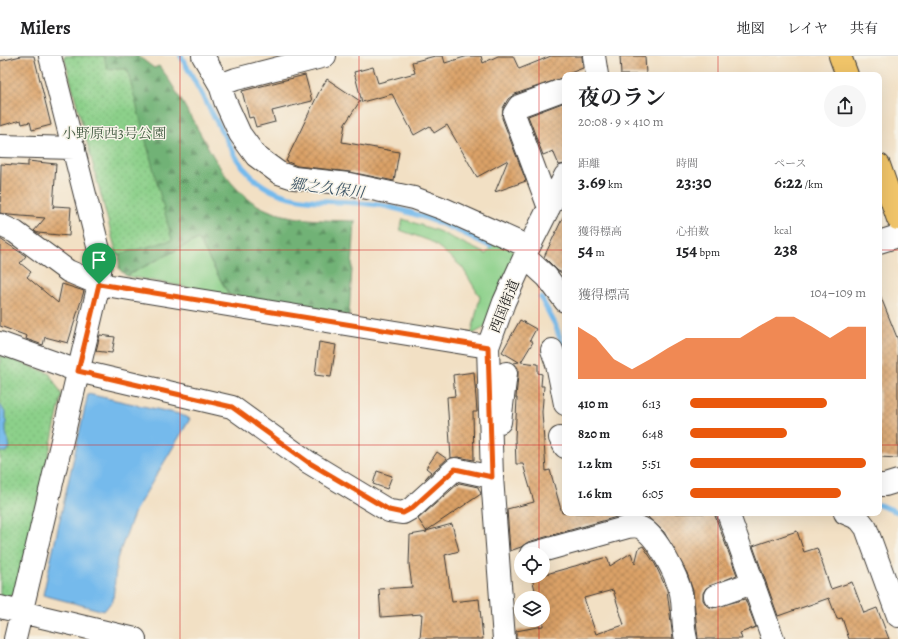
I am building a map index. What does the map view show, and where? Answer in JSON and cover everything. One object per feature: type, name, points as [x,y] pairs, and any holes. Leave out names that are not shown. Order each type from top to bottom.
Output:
[{"type":"highway","points":[[840,56],[846,72]]},
{"type":"highway","points":[[882,174],[898,219]]},
{"type":"street","points":[[15,639],[99,284],[101,258],[50,56]]},
{"type":"street","points":[[203,56],[220,85],[235,124],[247,144],[256,156],[279,174],[294,178],[349,184],[405,200],[444,209],[527,252],[562,297]]},
{"type":"street","points":[[220,85],[300,59],[325,56]]},
{"type":"street","points":[[594,56],[597,72]]},
{"type":"street","points":[[549,208],[514,114],[519,106],[562,90]]},
{"type":"street","points":[[0,146],[74,148]]},
{"type":"street","name":"西国街道","points":[[504,639],[491,470],[488,347],[494,325],[527,252],[562,182]]},
{"type":"street","points":[[0,224],[15,232],[68,271],[99,284],[488,347]]},
{"type":"street","points":[[882,241],[898,236]]},
{"type":"street","points":[[0,343],[78,371],[232,407],[308,462],[389,510],[403,513],[412,508],[455,469],[491,470],[497,446],[506,373]]},
{"type":"street","points":[[552,350],[557,364],[562,389]]},
{"type":"street","points":[[882,484],[898,481]]},
{"type":"street","points":[[729,516],[773,639]]},
{"type":"street","points":[[855,516],[869,536],[898,616]]},
{"type":"street","points":[[550,549],[628,527],[642,528],[649,534],[675,574],[681,594],[686,639]]},
{"type":"street","points":[[499,563],[514,559]]},
{"type":"street","points":[[715,596],[752,583]]},
{"type":"street","points":[[0,607],[109,635],[135,639]]},
{"type":"green space","name":"小野原西3号公園","points":[[64,56],[104,56],[107,69],[127,69],[172,240],[117,255]]},
{"type":"green space","points":[[71,56],[138,56],[154,68],[159,66],[175,89],[213,157],[228,179],[246,197],[257,205],[270,211],[291,217],[355,221],[349,316],[229,295],[198,239],[126,276],[119,269],[120,242]]},
{"type":"green space","points":[[403,219],[438,231],[486,254],[497,239],[512,248],[515,256],[485,327],[471,335],[480,297],[462,267],[430,241],[400,230]]},
{"type":"green space","points":[[198,239],[229,295],[126,276]]},
{"type":"green space","points":[[0,355],[49,373],[62,395],[18,591],[7,598],[0,596]]},
{"type":"water","points":[[88,394],[179,414],[190,419],[135,511],[117,559],[113,600],[104,611],[43,595]]},
{"type":"water","points":[[0,404],[6,414],[6,432],[10,447],[7,452],[0,452]]},
{"type":"building","points":[[21,56],[34,56],[51,125],[32,130],[30,122],[22,124],[21,120],[0,126],[0,61]]},
{"type":"building","points":[[435,56],[443,56],[445,63],[468,56],[481,56],[483,63],[498,56],[513,56],[519,69],[551,56],[582,56],[583,68],[573,72],[562,72],[562,78],[515,94],[508,99],[503,108],[502,118],[526,181],[495,192],[508,160],[477,177],[447,125],[434,133],[430,126],[414,135],[392,94],[362,102],[354,72],[373,67],[378,83],[415,73],[412,62]]},
{"type":"building","points":[[620,56],[645,56],[646,72],[621,72]]},
{"type":"building","points":[[305,75],[312,101],[272,111],[275,122],[256,127],[253,117],[249,118],[242,91]]},
{"type":"building","points":[[327,79],[360,101],[345,124],[342,142],[399,152],[394,181],[350,172],[297,166],[286,161],[319,92]]},
{"type":"building","points":[[562,103],[562,164],[559,165],[553,151],[543,155],[528,116]]},
{"type":"building","points":[[28,161],[56,164],[53,208],[54,206],[71,207],[69,236],[38,233],[34,231],[45,218],[0,213],[1,164],[28,166]]},
{"type":"building","points":[[562,219],[562,273],[558,271],[544,257]]},
{"type":"building","points":[[0,239],[26,256],[20,263],[31,272],[27,277],[58,303],[62,284],[84,291],[68,343],[45,337],[43,345],[26,339],[27,336],[0,326]]},
{"type":"building","points":[[882,300],[898,340],[898,458],[882,457]]},
{"type":"building","points":[[520,320],[536,329],[530,340],[533,342],[521,362],[538,364],[538,373],[542,374],[541,386],[544,386],[542,412],[546,471],[550,470],[562,516],[620,516],[528,542],[521,547],[514,547],[514,550],[510,551],[507,509],[534,502],[523,464],[516,464],[515,438],[518,368],[514,363],[519,362],[502,352]]},
{"type":"building","points":[[100,335],[115,337],[112,353],[96,351]]},
{"type":"building","points":[[319,342],[336,345],[331,377],[315,375]]},
{"type":"building","points":[[474,372],[477,412],[473,412],[474,460],[458,457],[451,458],[447,397],[455,396],[453,375]]},
{"type":"building","points":[[437,452],[447,459],[425,479],[431,472],[426,468]]},
{"type":"building","points":[[377,471],[392,476],[387,489],[373,484]]},
{"type":"building","points":[[459,483],[478,487],[481,494],[426,531],[418,519]]},
{"type":"building","points":[[715,516],[737,575],[706,588],[703,593],[703,600],[707,606],[713,608],[745,599],[756,627],[740,633],[742,639],[698,639],[693,591],[687,573],[664,532],[648,517]]},
{"type":"building","points":[[452,524],[459,551],[445,555],[452,602],[479,599],[483,639],[420,639],[422,614],[381,617],[379,589],[412,587],[409,564],[410,535],[427,532],[426,531]]},
{"type":"building","points":[[797,531],[804,552],[817,548],[831,589],[852,582],[864,613],[877,608],[889,639],[849,639],[842,618],[837,619],[829,598],[778,616],[753,546]]},
{"type":"building","points":[[643,546],[655,564],[667,590],[673,639],[516,639],[516,631],[538,627],[550,627],[550,591],[535,591],[533,583],[550,583],[550,573],[607,557],[610,566],[631,553],[635,564],[639,548]],"holes":[[[613,590],[624,625],[596,634],[584,598]]]},
{"type":"waterway","name":"郷之久保川","points":[[181,56],[237,159],[252,177],[268,188],[285,196],[323,201],[364,203],[399,209],[439,223],[490,246]]},
{"type":"waterway","name":"郷之久保川","points":[[541,298],[555,324],[562,344]]},
{"type":"waterway","name":"郷之久保川","points":[[882,506],[898,512]]},
{"type":"route","points":[[99,284],[488,347],[492,477],[455,469],[412,508],[403,513],[389,510],[308,462],[232,407],[78,371],[99,284]]}]
